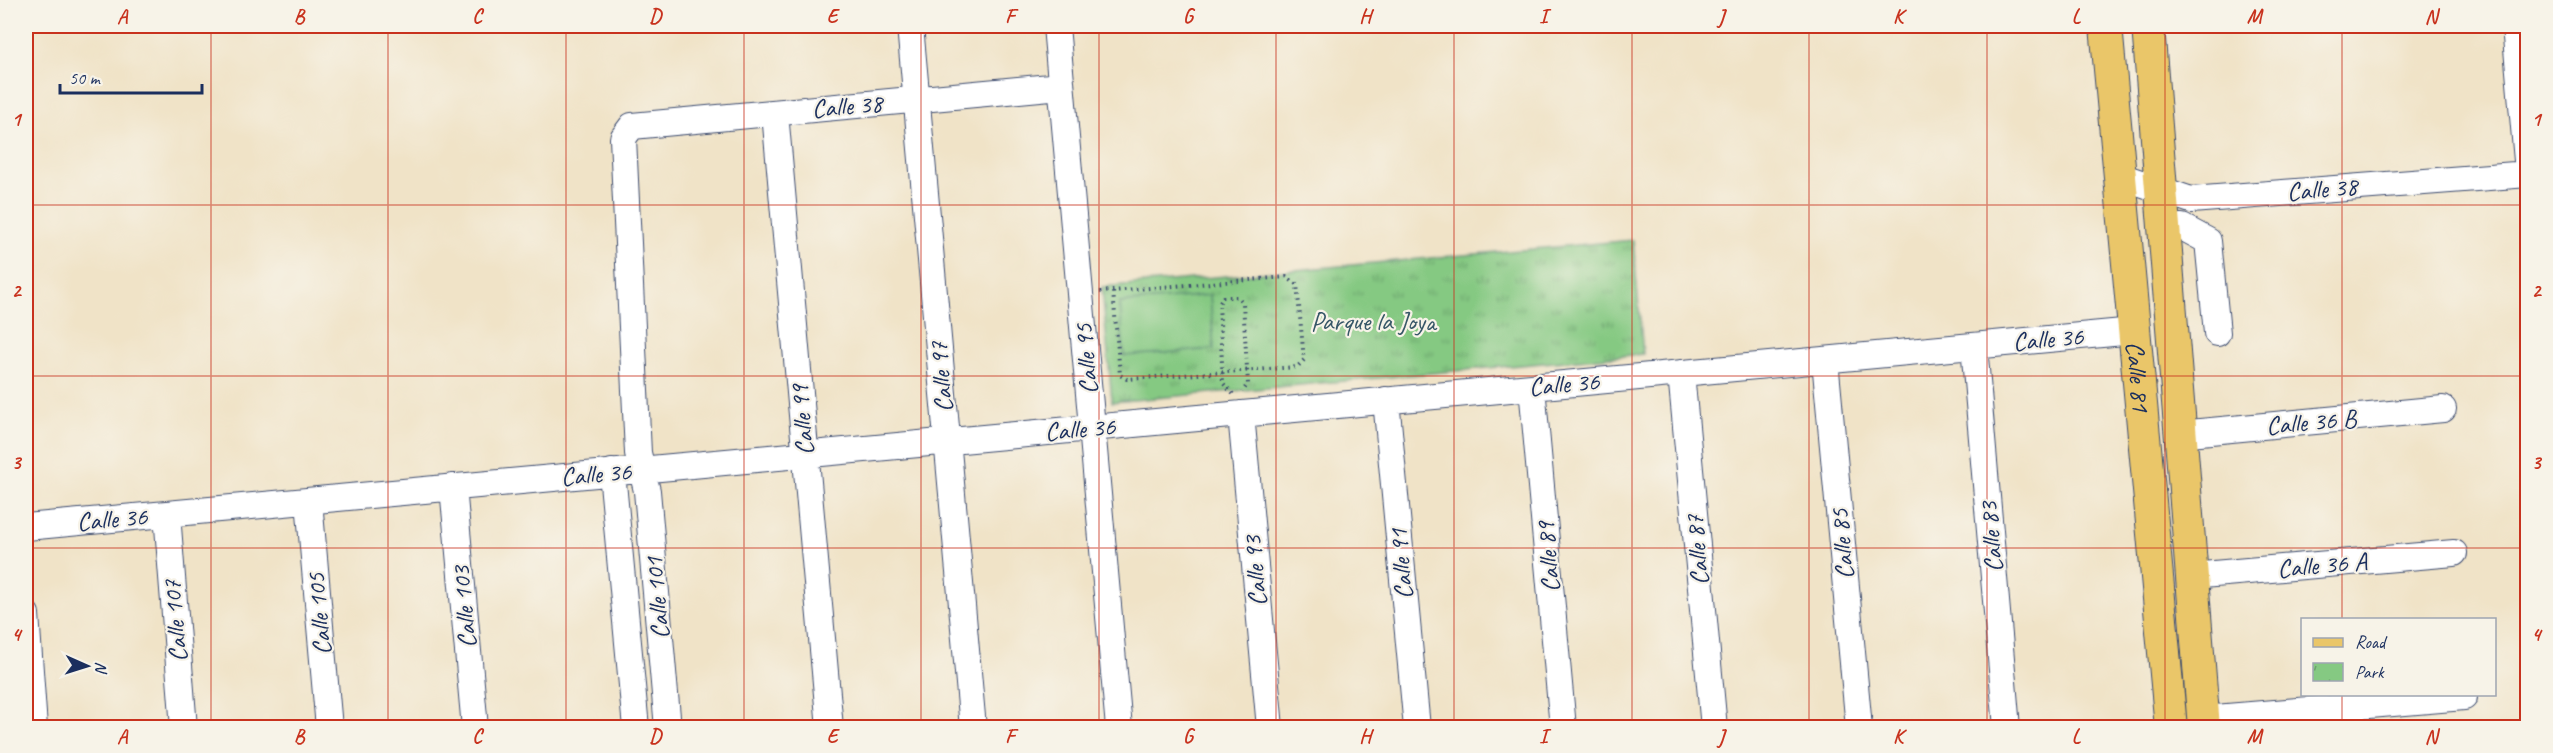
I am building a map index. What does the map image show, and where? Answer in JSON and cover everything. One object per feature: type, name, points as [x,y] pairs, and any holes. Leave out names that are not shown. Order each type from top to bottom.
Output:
[{"type":"main road","name":"Calle 81","points":[[2106,26],[2170,728]]},
{"type":"main road","name":"Calle 81","points":[[2148,26],[2203,723]]},
{"type":"street","name":"Calle 97","points":[[910,26],[973,728]]},
{"type":"street","name":"Calle 95","points":[[1056,26],[1119,728]]},
{"type":"street","points":[[2515,26],[2528,173]]},
{"type":"street","name":"Calle 38","points":[[632,126],[1061,86]]},
{"type":"street","name":"Calle 99","points":[[775,113],[830,728]]},
{"type":"street","name":"Calle 101","points":[[632,126],[623,138],[638,453],[647,491],[668,728]]},
{"type":"street","name":"Calle 38","points":[[2120,176],[2191,200],[2528,173]]},
{"type":"street","points":[[2163,229],[2182,227],[2208,241],[2217,333]]},
{"type":"street","name":"Calle 36","points":[[26,527],[1092,428],[1238,400],[1386,400],[2134,332]]},
{"type":"street","name":"Calle 83","points":[[1974,346],[2007,728]]},
{"type":"street","name":"Calle 85","points":[[1825,360],[1859,728]]},
{"type":"street","name":"Calle 87","points":[[1681,373],[1714,728]]},
{"type":"street","name":"Calle 89","points":[[1532,387],[1563,728]]},
{"type":"street","name":"Calle 93","points":[[1238,400],[1270,728]]},
{"type":"street","name":"Calle 91","points":[[1386,400],[1417,728]]},
{"type":"street","name":"Calle 36 B","points":[[2179,434],[2443,410]]},
{"type":"street","name":"Calle 101","points":[[612,472],[636,728]]},
{"type":"street","name":"Calle 103","points":[[453,487],[474,728]]},
{"type":"street","name":"Calle 105","points":[[309,501],[329,728]]},
{"type":"street","name":"Calle 107","points":[[167,514],[184,728]]},
{"type":"street","name":"Calle 36 A","points":[[2191,576],[2454,553]]},
{"type":"street","points":[[26,614],[34,728]]},
{"type":"street","points":[[2203,723],[2464,697]]},
{"type":"path","points":[[1100,292],[1286,277],[1297,284],[1304,360],[1297,367],[1127,379],[1120,375],[1113,291]]},
{"type":"path","points":[[1238,297],[1243,303],[1248,370],[1248,384],[1238,400],[1225,387],[1219,303],[1221,298],[1238,297]]},
{"type":"green space","name":"Parque la Joya","points":[[1633,240],[1643,354],[1112,402],[1102,287]]},
{"type":"green space","points":[[1210,295],[1214,349],[1124,356],[1120,303]]}]
